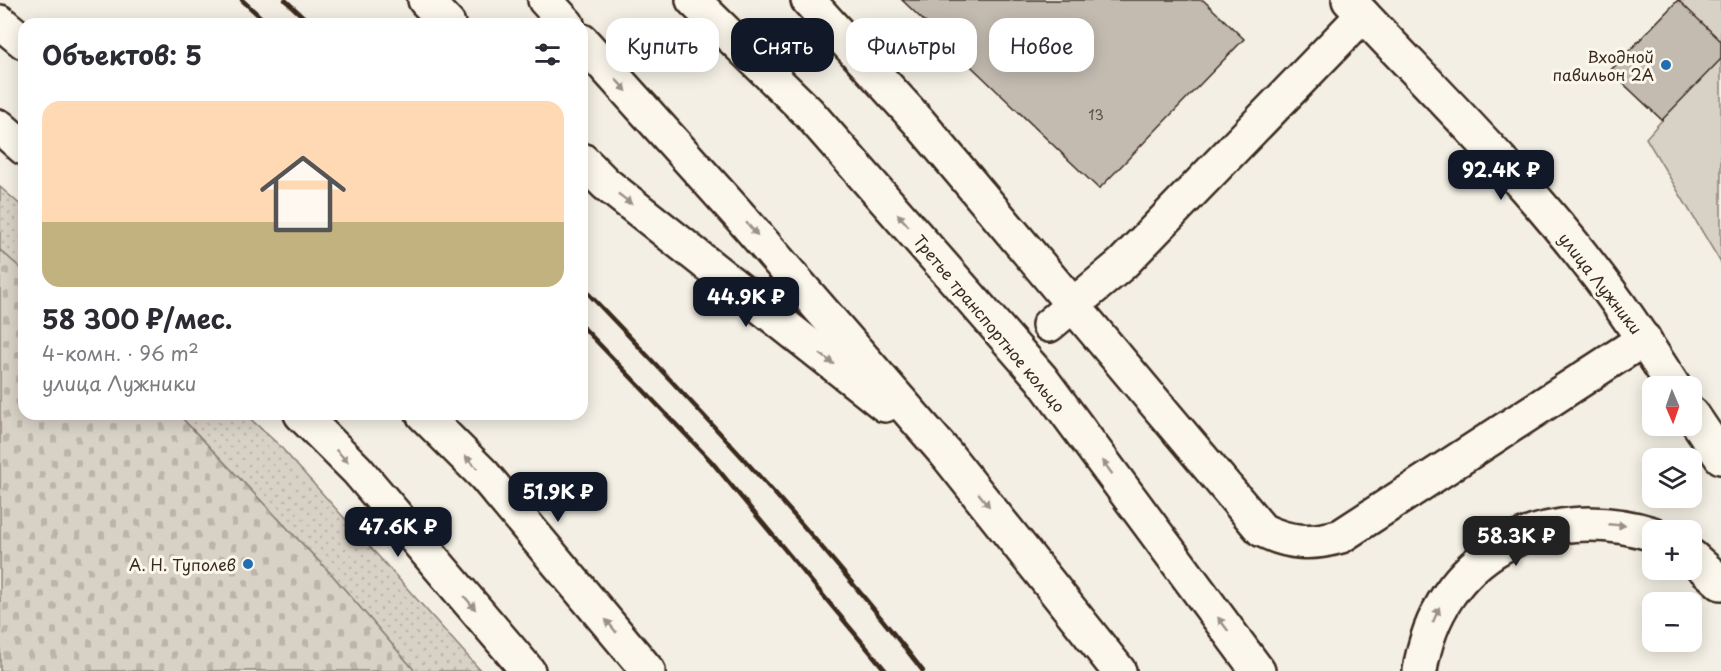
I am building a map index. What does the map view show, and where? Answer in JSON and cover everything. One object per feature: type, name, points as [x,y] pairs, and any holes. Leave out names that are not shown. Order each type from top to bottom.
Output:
[{"type":"main road","points":[[425,0],[442,18]]},
{"type":"main road","points":[[545,0],[562,18]]},
{"type":"main road","name":"Третье транспортное кольцо","points":[[693,0],[808,112],[1041,378],[1258,671]]},
{"type":"main road","points":[[808,0],[919,122],[1060,316],[1262,530],[1281,539],[1320,543],[1341,536],[1644,339]]},
{"type":"main road","points":[[1060,316],[1122,264],[1356,8]]},
{"type":"main road","name":"улица Лужники","points":[[1356,8],[1536,202],[1590,266],[1644,339],[1667,376]]},
{"type":"main road","points":[[0,22],[18,37]]},
{"type":"main road","points":[[588,48],[737,213],[947,455],[1119,671]]},
{"type":"main road","points":[[0,127],[18,143]]},
{"type":"main road","points":[[588,166],[606,184],[947,455]]},
{"type":"main road","points":[[307,420],[357,471],[528,671]]},
{"type":"main road","points":[[429,420],[484,476],[648,671]]},
{"type":"main road","points":[[1702,429],[1721,457]]},
{"type":"main road","points":[[1420,671],[1423,651],[1437,610],[1465,575],[1482,559],[1506,543],[1534,531],[1568,525],[1628,526],[1642,530]]},
{"type":"main road","points":[[1702,566],[1721,583]]},
{"type":"green space","points":[[1678,0],[1721,0],[1721,263],[1646,138],[1662,120],[1610,71]]},
{"type":"green space","points":[[0,187],[18,203],[18,266],[0,250]]},
{"type":"green space","points":[[0,250],[18,266],[18,420],[184,420],[333,576],[415,671],[0,671]]},
{"type":"green space","points":[[184,420],[252,420],[279,445],[481,671],[415,671],[333,576]]},
{"type":"building","points":[[902,0],[1203,0],[1244,39],[1099,189],[977,72],[977,18],[921,18]]},
{"type":"building","name":"Входной павильон 2A","points":[[1678,0],[1721,41],[1721,59],[1662,120],[1610,71]]},
{"type":"railway","points":[[242,0],[262,18]]},
{"type":"railway","points":[[285,0],[304,18]]},
{"type":"railway","points":[[588,293],[715,427],[800,522],[923,671]]},
{"type":"railway","points":[[588,332],[711,461],[886,671]]},
{"type":"place","name":"Входной павильон 2A","points":[[1666,65]]},
{"type":"place","name":"А. Н. Туполев","points":[[248,564]]}]
